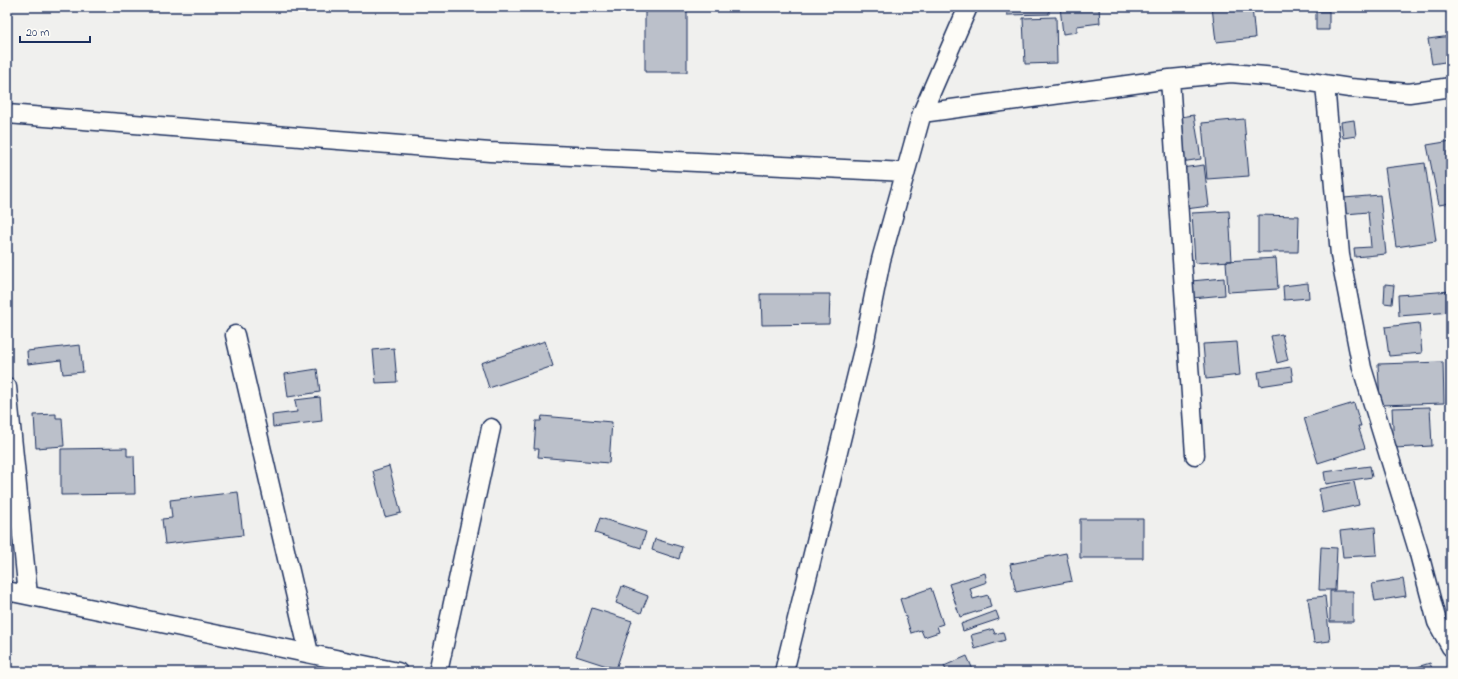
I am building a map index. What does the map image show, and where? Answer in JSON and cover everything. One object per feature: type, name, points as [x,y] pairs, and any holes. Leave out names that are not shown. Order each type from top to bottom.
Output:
[{"type":"street","points":[[784,672],[861,358],[881,260],[922,113],[968,7]]},
{"type":"street","points":[[922,113],[1170,79],[1231,73],[1277,77],[1350,88],[1409,93],[1451,87]]},
{"type":"street","points":[[1170,79],[1195,455]]},
{"type":"street","points":[[1325,84],[1340,255],[1362,368],[1418,550],[1444,620],[1451,647]]},
{"type":"street","points":[[7,114],[490,152],[906,172]]},
{"type":"street","points":[[235,335],[309,653]]},
{"type":"street","points":[[7,387],[28,595]]},
{"type":"street","points":[[438,672],[491,428]]},
{"type":"street","points":[[7,591],[398,672]]},
{"type":"building","points":[[645,7],[687,7],[687,72],[645,72]]},
{"type":"building","points":[[1007,7],[1049,7],[1049,14],[1007,15]]},
{"type":"building","points":[[1060,7],[1099,7],[1100,23],[1077,26],[1077,32],[1063,34]]},
{"type":"building","points":[[1212,7],[1252,7],[1255,38],[1216,42]]},
{"type":"building","points":[[1316,11],[1329,11],[1329,30],[1316,30]]},
{"type":"building","points":[[1056,17],[1057,63],[1025,64],[1023,18]]},
{"type":"building","points":[[1451,36],[1451,61],[1432,64],[1428,39]]},
{"type":"building","points":[[1194,115],[1201,159],[1181,162],[1174,118]]},
{"type":"building","points":[[1244,119],[1249,176],[1207,179],[1202,123]]},
{"type":"building","points":[[1354,120],[1356,136],[1343,138],[1341,122]]},
{"type":"building","points":[[1451,141],[1451,203],[1439,205],[1427,145]]},
{"type":"building","points":[[1425,163],[1436,241],[1396,247],[1385,168]]},
{"type":"building","points":[[1204,165],[1209,206],[1186,209],[1181,168]]},
{"type":"building","points":[[1380,195],[1386,254],[1355,257],[1354,248],[1371,247],[1368,212],[1346,214],[1344,198]]},
{"type":"building","points":[[1229,211],[1232,261],[1195,263],[1192,213]]},
{"type":"building","points":[[1258,215],[1299,216],[1298,252],[1258,252]]},
{"type":"building","points":[[1276,258],[1278,289],[1228,292],[1226,261]]},
{"type":"building","points":[[1224,278],[1225,295],[1192,298],[1191,281]]},
{"type":"building","points":[[1308,283],[1309,298],[1284,300],[1283,286]]},
{"type":"building","points":[[1385,284],[1394,285],[1392,304],[1384,303]]},
{"type":"building","points":[[1451,291],[1451,312],[1399,316],[1398,295]]},
{"type":"building","points":[[761,294],[830,294],[829,324],[762,325]]},
{"type":"building","points":[[1419,323],[1422,353],[1389,356],[1385,327]]},
{"type":"building","points":[[1282,334],[1288,360],[1277,363],[1271,336]]},
{"type":"building","points":[[545,341],[553,366],[489,388],[481,363]]},
{"type":"building","points":[[1237,342],[1240,375],[1206,379],[1203,344]]},
{"type":"building","points":[[80,345],[83,372],[63,374],[61,360],[28,364],[27,351]]},
{"type":"building","points":[[394,348],[397,382],[376,383],[373,350]]},
{"type":"building","points":[[1443,362],[1444,403],[1380,405],[1378,364]]},
{"type":"building","points":[[1291,367],[1293,381],[1260,386],[1258,372]]},
{"type":"building","points":[[317,369],[320,392],[288,397],[285,374]]},
{"type":"building","points":[[320,397],[322,421],[273,427],[272,415],[297,412],[295,400]]},
{"type":"building","points":[[1354,403],[1361,426],[1358,426],[1365,448],[1318,463],[1304,418]]},
{"type":"building","points":[[1430,407],[1432,446],[1394,448],[1392,408]]},
{"type":"building","points":[[56,414],[56,418],[62,418],[64,446],[36,448],[34,415]]},
{"type":"building","points":[[542,416],[612,422],[609,463],[538,457],[539,449],[534,449],[536,421],[541,421]]},
{"type":"building","points":[[127,448],[127,456],[134,456],[135,494],[61,495],[61,449]]},
{"type":"building","points":[[389,466],[401,513],[385,517],[373,471]]},
{"type":"building","points":[[1370,466],[1372,477],[1326,484],[1324,472]]},
{"type":"building","points":[[1354,482],[1359,505],[1323,513],[1319,489]]},
{"type":"building","points":[[238,492],[243,535],[165,544],[162,519],[172,518],[170,500]]},
{"type":"building","points":[[600,518],[646,532],[641,548],[595,533]]},
{"type":"building","points":[[1080,519],[1143,519],[1143,558],[1080,558]]},
{"type":"building","points":[[1375,527],[1377,555],[1343,557],[1340,531]]},
{"type":"building","points":[[655,539],[682,547],[679,559],[652,550]]},
{"type":"building","points":[[1321,547],[1337,548],[1335,590],[1319,590]]},
{"type":"building","points":[[1066,553],[1072,581],[1016,592],[1010,564]]},
{"type":"building","points":[[985,573],[987,582],[970,588],[973,599],[988,595],[991,607],[960,617],[949,584]]},
{"type":"building","points":[[1403,579],[1406,596],[1375,601],[1372,584]]},
{"type":"building","points":[[622,586],[648,596],[641,613],[616,603]]},
{"type":"building","points":[[931,588],[943,624],[937,626],[939,632],[924,637],[921,630],[911,633],[900,599]]},
{"type":"building","points":[[1330,591],[1353,591],[1353,622],[1330,622]]},
{"type":"building","points":[[1325,596],[1330,641],[1314,643],[1308,598]]},
{"type":"building","points":[[592,608],[632,621],[616,669],[576,656]]},
{"type":"building","points":[[996,611],[999,619],[963,631],[961,624]]},
{"type":"building","points":[[993,629],[995,634],[1003,632],[1005,640],[975,649],[971,635]]},
{"type":"building","points":[[967,656],[974,672],[947,672],[944,666]]},
{"type":"building","points":[[1430,663],[1433,672],[1401,672]]}]
